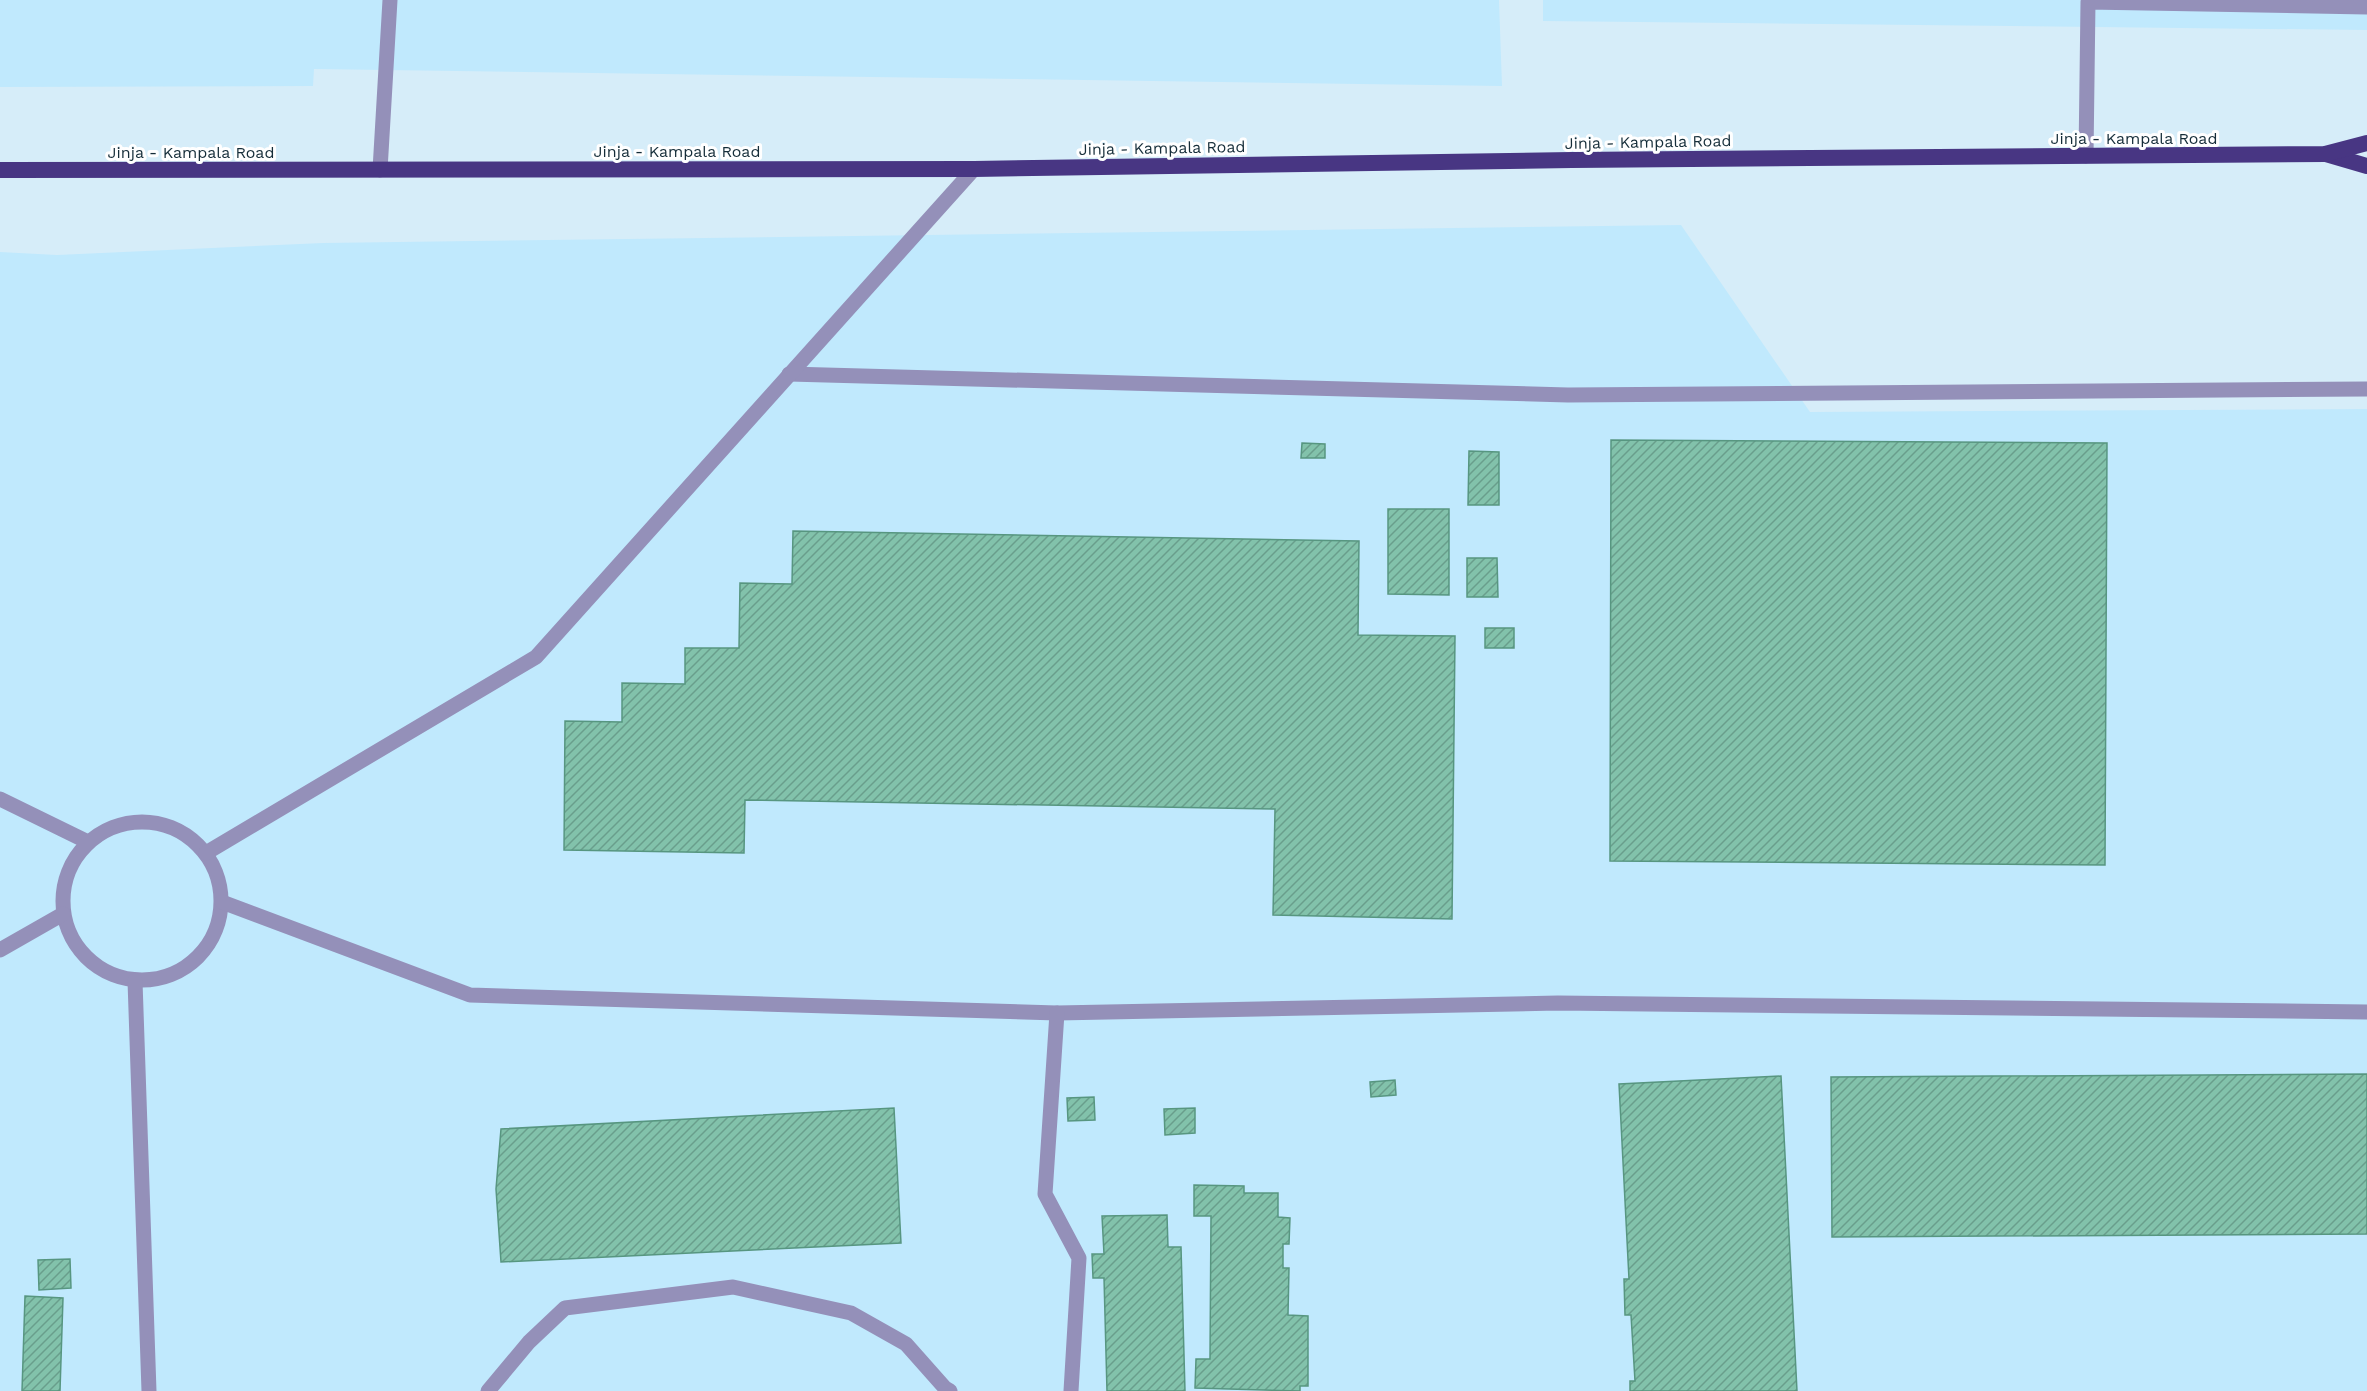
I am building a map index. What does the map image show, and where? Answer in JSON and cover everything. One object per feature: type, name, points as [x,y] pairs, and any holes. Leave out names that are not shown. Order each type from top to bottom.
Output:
[{"type":"highway","name":"Jinja - Kampala Road","points":[[0,170],[974,169],[2325,154],[2367,143]]},
{"type":"highway","name":"Jinja - Kampala Road","points":[[2325,154],[2367,166]]},
{"type":"street","points":[[380,170],[390,0]]},
{"type":"street","points":[[2086,156],[2088,1],[2367,7]]},
{"type":"street","points":[[206,853],[536,657],[974,169]]},
{"type":"street","points":[[789,374],[1568,395],[2367,389]]},
{"type":"street","points":[[0,799],[88,842]]},
{"type":"street","points":[[136,822],[162,824],[186,835],[206,853],[218,876],[222,902],[218,928],[205,951],[185,969],[162,979],[135,981],[110,974],[87,960],[71,939],[63,914],[63,888],[72,863],[88,842],[110,828],[136,822]]},
{"type":"street","points":[[222,902],[470,995],[1057,1013],[1558,1003],[2367,1012]]},
{"type":"street","points":[[0,950],[63,914]]},
{"type":"street","points":[[135,981],[149,1391]]},
{"type":"street","points":[[1057,1013],[1045,1194],[1079,1258],[1071,1391]]},
{"type":"street","points":[[488,1391],[529,1342],[565,1308],[733,1287],[851,1313],[906,1344],[950,1391]]},
{"type":"shaded area","points":[[0,0],[1499,0],[1502,86],[314,69],[313,86],[0,87]]},
{"type":"shaded area","points":[[1543,0],[2367,0],[2367,30],[1543,21]]},
{"type":"shaded area","points":[[1681,225],[1810,412],[2367,409],[2367,1391],[0,1391],[0,252],[57,255],[323,243]]},
{"type":"building","points":[[1611,440],[2107,443],[2105,865],[1610,861]]},
{"type":"building","points":[[1302,443],[1325,444],[1325,458],[1301,458]]},
{"type":"building","points":[[1469,451],[1499,452],[1499,505],[1468,505]]},
{"type":"building","points":[[1388,509],[1449,509],[1449,595],[1388,594]]},
{"type":"building","points":[[793,531],[1359,541],[1358,635],[1455,636],[1452,919],[1273,915],[1275,809],[745,800],[744,853],[564,850],[565,721],[622,722],[622,683],[685,684],[685,648],[739,648],[740,583],[792,584]]},
{"type":"building","points":[[1467,558],[1497,558],[1498,597],[1467,597]]},
{"type":"building","points":[[1485,628],[1514,628],[1514,648],[1485,648]]},
{"type":"building","points":[[2367,1074],[2367,1234],[1832,1237],[1831,1077]]},
{"type":"building","points":[[1781,1076],[1797,1391],[1630,1391],[1630,1381],[1635,1381],[1631,1315],[1625,1315],[1624,1279],[1629,1279],[1619,1084]]},
{"type":"building","points":[[1395,1080],[1396,1095],[1371,1097],[1370,1082]]},
{"type":"building","points":[[1094,1097],[1095,1120],[1068,1121],[1067,1098]]},
{"type":"building","points":[[894,1108],[901,1243],[501,1262],[496,1189],[501,1129]]},
{"type":"building","points":[[1195,1108],[1195,1133],[1165,1135],[1164,1109]]},
{"type":"building","points":[[1194,1185],[1244,1186],[1244,1193],[1278,1193],[1278,1217],[1290,1218],[1289,1244],[1283,1244],[1283,1268],[1289,1268],[1288,1315],[1308,1316],[1308,1386],[1300,1386],[1300,1391],[1195,1388],[1196,1359],[1210,1359],[1211,1216],[1194,1216]]},
{"type":"building","points":[[1167,1215],[1168,1247],[1181,1247],[1185,1391],[1107,1391],[1104,1278],[1093,1278],[1092,1254],[1104,1254],[1102,1216]]},
{"type":"building","points":[[70,1259],[71,1288],[39,1290],[38,1260]]},
{"type":"building","points":[[25,1296],[63,1298],[60,1391],[22,1391]]}]
